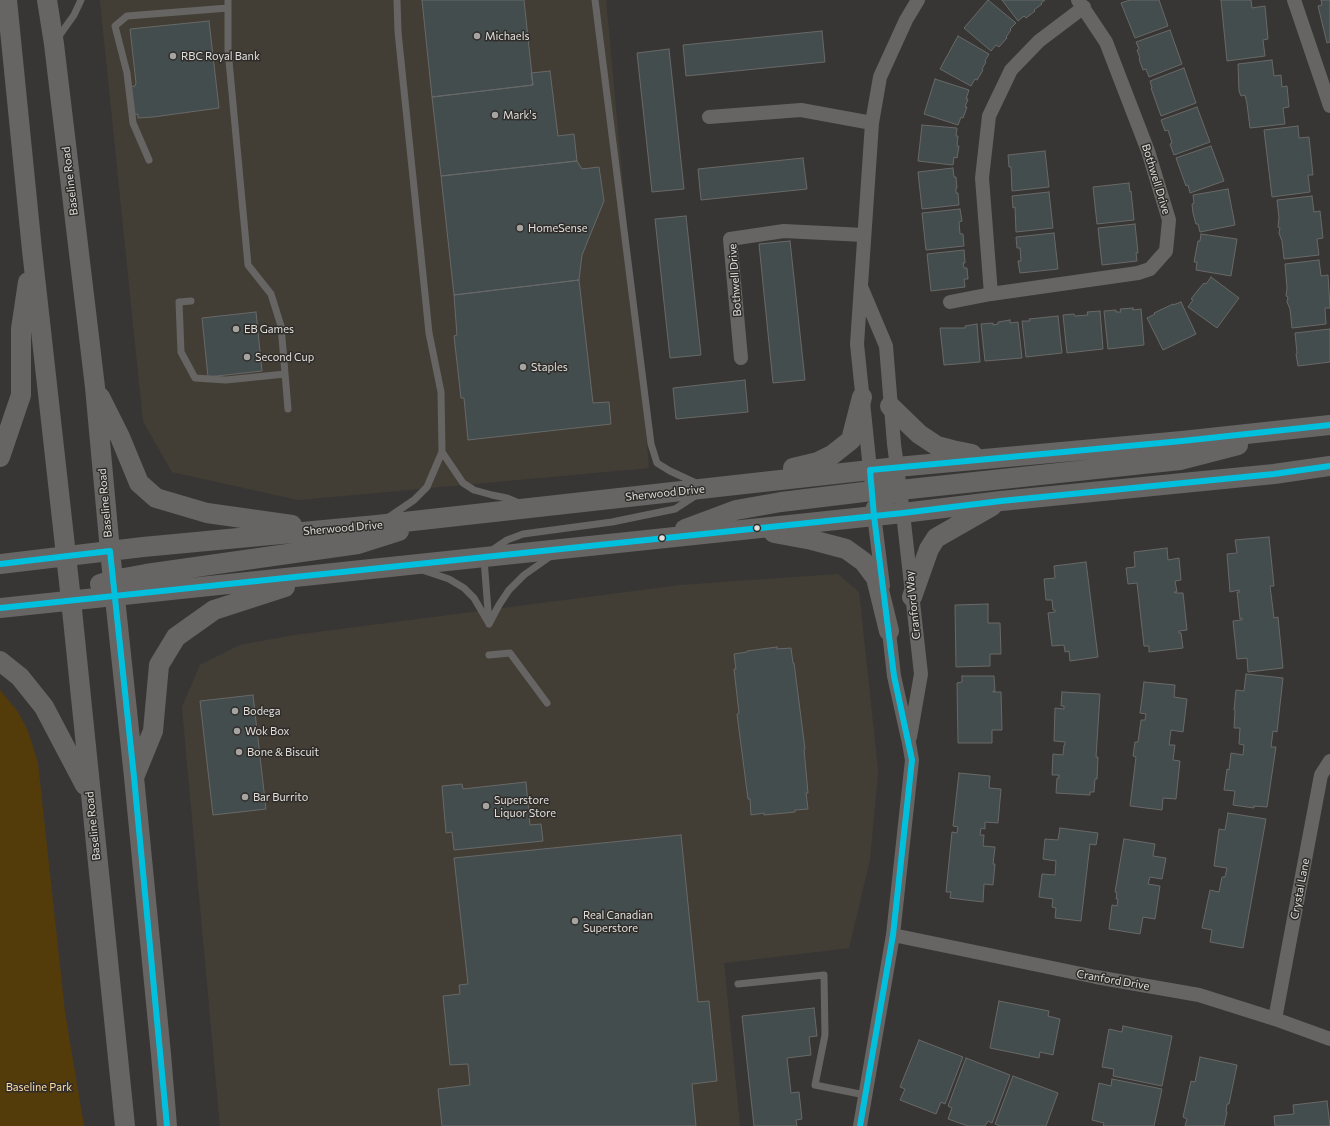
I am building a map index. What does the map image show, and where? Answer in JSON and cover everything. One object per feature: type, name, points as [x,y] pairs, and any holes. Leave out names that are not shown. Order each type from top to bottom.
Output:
[{"type":"main road","name":"Baseline Road","points":[[7,0],[125,1126]]},
{"type":"main road","name":"Baseline Road","points":[[47,0],[54,44],[95,387],[110,552],[161,1054],[166,1126]]},
{"type":"main road","points":[[0,457],[21,395],[22,329],[32,250]]},
{"type":"main road","points":[[95,387],[120,437],[139,483],[156,498],[207,513],[323,529]]},
{"type":"main road","points":[[776,481],[789,469],[818,462],[832,455],[850,440],[862,397]]},
{"type":"main road","points":[[890,406],[919,434],[937,446],[968,454],[1042,454]]},
{"type":"main road","name":"Sherwood Drive","points":[[0,564],[897,467],[1330,426]]},
{"type":"main road","points":[[874,516],[885,498],[900,490],[1180,460],[1294,429]]},
{"type":"main road","points":[[114,588],[148,593],[903,513],[1001,501],[1274,474],[1330,466]]},
{"type":"main road","points":[[657,539],[736,510],[781,502],[872,491],[887,483],[897,467]]},
{"type":"main road","points":[[912,596],[929,549],[936,538],[1001,501]]},
{"type":"main road","points":[[0,608],[70,600],[114,588],[146,574],[358,544],[451,516]]},
{"type":"main road","points":[[754,529],[846,548],[864,562],[876,578],[889,630]]},
{"type":"main road","points":[[134,777],[154,731],[159,664],[176,637],[214,610],[323,575]]},
{"type":"main road","points":[[0,662],[20,677],[44,707],[90,794]]},
{"type":"street","points":[[870,470],[857,344],[872,123],[880,77],[906,20],[918,0]]},
{"type":"street","points":[[1294,0],[1330,106]]},
{"type":"street","name":"Bothwell Drive","points":[[950,302],[991,294],[1138,273],[1150,269],[1166,251],[1169,220],[1148,151],[1106,42],[1081,3],[1039,41],[1011,70],[989,116],[982,178],[991,294]]},
{"type":"street","points":[[709,117],[800,110],[872,123]]},
{"type":"street","name":"Bothwell Drive","points":[[741,358],[730,239],[784,231],[864,235]]},
{"type":"street","points":[[860,285],[886,346],[890,406],[897,467]]},
{"type":"street","name":"Cranford Way","points":[[897,467],[921,674],[909,743]]},
{"type":"street","name":"Cranford Way","points":[[860,1126],[893,935],[912,760],[894,676],[874,516],[870,470]]},
{"type":"street","name":"Crystal Lane","points":[[1275,1019],[1321,776],[1330,761]]},
{"type":"street","name":"Cranford Drive","points":[[893,935],[1096,977],[1199,995],[1275,1019],[1330,1040]]},
{"type":"lane","points":[[54,44],[74,15],[81,0]]},
{"type":"lane","points":[[228,0],[228,50],[248,265],[271,294],[281,326],[288,408]]},
{"type":"lane","points":[[377,524],[414,500],[427,487],[442,452],[441,392],[430,333],[398,32],[397,0]]},
{"type":"lane","points":[[595,0],[644,400],[651,444],[657,463],[688,480],[707,488]]},
{"type":"lane","points":[[149,160],[133,123],[127,73],[115,26],[127,16],[228,8]]},
{"type":"lane","points":[[191,301],[179,302],[181,352],[195,378],[226,380],[285,374]]},
{"type":"lane","points":[[442,452],[463,483],[474,490],[507,498],[530,507]]},
{"type":"lane","points":[[489,624],[484,558],[494,548],[523,534],[612,522],[675,509],[707,488]]},
{"type":"lane","points":[[489,624],[509,590],[524,575],[559,550]]},
{"type":"lane","points":[[405,566],[450,579],[464,588],[474,598],[489,624]]},
{"type":"lane","points":[[489,655],[510,654],[547,703]]},
{"type":"lane","points":[[738,984],[824,975],[825,1035],[815,1085],[866,1095]]},
{"type":"shaded area","points":[[100,0],[606,0],[649,468],[298,500],[172,472],[143,421]]},
{"type":"shaded area","points":[[838,574],[859,592],[878,771],[870,859],[849,948],[724,963],[740,1126],[220,1126],[182,707],[200,665],[240,645],[295,635],[681,585]]},
{"type":"green space","name":"Baseline Park","points":[[0,690],[18,712],[28,731],[38,763],[65,1012],[84,1126],[0,1126]]},
{"type":"building","name":"Michaels","points":[[422,0],[524,0],[533,85],[432,97]]},
{"type":"building","points":[[988,0],[1016,23],[1010,29],[1011,30],[1006,37],[1007,38],[999,47],[996,45],[991,51],[964,28]]},
{"type":"building","points":[[1002,0],[1045,0],[1026,18],[1024,16],[1018,21]]},
{"type":"building","points":[[1130,0],[1159,0],[1168,26],[1135,38],[1121,3]]},
{"type":"building","points":[[1221,0],[1251,0],[1252,8],[1265,6],[1268,39],[1263,40],[1265,56],[1227,61]]},
{"type":"building","points":[[1321,0],[1330,0],[1330,42],[1327,43],[1318,6],[1322,5]]},
{"type":"building","name":"RBC Royal Bank","points":[[209,21],[219,108],[153,117],[138,118],[138,114],[132,115],[129,87],[135,86],[136,83],[130,29]]},
{"type":"building","points":[[1170,30],[1182,64],[1149,77],[1146,69],[1143,70],[1137,50],[1139,49],[1136,42]]},
{"type":"building","points":[[822,31],[825,62],[686,76],[683,45]]},
{"type":"building","points":[[958,36],[989,54],[982,69],[983,70],[971,86],[940,69]]},
{"type":"building","points":[[669,49],[684,189],[652,192],[637,53]]},
{"type":"building","points":[[1272,60],[1274,76],[1281,75],[1282,87],[1287,86],[1289,107],[1283,108],[1285,124],[1250,128],[1245,95],[1241,96],[1239,91],[1238,64]]},
{"type":"building","points":[[1184,68],[1196,103],[1161,116],[1150,81]]},
{"type":"building","name":"Mark's","points":[[550,71],[558,136],[574,134],[577,161],[441,176],[432,97],[533,85],[531,73]]},
{"type":"building","points":[[935,79],[969,90],[965,107],[967,107],[963,118],[961,117],[958,125],[924,114]]},
{"type":"building","points":[[1197,107],[1210,142],[1174,155],[1170,144],[1172,143],[1168,130],[1165,131],[1161,120]]},
{"type":"building","points":[[922,125],[957,128],[957,146],[959,146],[957,158],[954,157],[953,165],[918,161]]},
{"type":"building","points":[[1298,126],[1299,138],[1309,137],[1313,175],[1308,175],[1310,192],[1272,197],[1264,130]]},
{"type":"building","points":[[1211,146],[1224,181],[1190,193],[1176,158]]},
{"type":"building","points":[[1045,151],[1049,187],[1012,191],[1011,167],[1009,167],[1008,155]]},
{"type":"building","points":[[803,158],[807,189],[701,200],[698,169]]},
{"type":"building","name":"HomeSense","points":[[577,161],[582,169],[599,167],[604,201],[582,255],[579,280],[454,295],[441,176]]},
{"type":"building","points":[[953,168],[954,177],[956,177],[956,193],[958,193],[959,205],[922,209],[918,172]]},
{"type":"building","points":[[1129,183],[1134,220],[1097,224],[1093,187]]},
{"type":"building","points":[[1228,189],[1235,225],[1200,232],[1193,213],[1193,195]]},
{"type":"building","points":[[1049,192],[1053,228],[1016,232],[1015,207],[1013,208],[1012,196]]},
{"type":"building","points":[[1312,196],[1314,212],[1320,211],[1323,238],[1317,239],[1319,255],[1284,259],[1282,241],[1279,233],[1280,228],[1278,227],[1279,218],[1277,200]]},
{"type":"building","points":[[960,209],[962,221],[959,222],[960,234],[963,234],[964,246],[926,250],[922,213]]},
{"type":"building","points":[[686,216],[701,355],[670,358],[655,219]]},
{"type":"building","points":[[1135,224],[1138,253],[1136,253],[1137,261],[1102,265],[1098,228]]},
{"type":"building","points":[[1054,233],[1058,269],[1020,273],[1018,261],[1021,261],[1020,248],[1017,248],[1016,237]]},
{"type":"building","points":[[1201,234],[1237,239],[1231,276],[1196,270],[1197,262],[1194,262],[1198,241],[1200,241]]},
{"type":"building","points":[[790,241],[805,380],[773,383],[759,244]]},
{"type":"building","points":[[964,250],[965,263],[963,263],[964,268],[967,268],[968,279],[964,279],[965,287],[931,291],[927,254]]},
{"type":"building","points":[[1319,260],[1321,276],[1328,275],[1330,308],[1325,308],[1326,324],[1292,328],[1290,309],[1287,302],[1288,297],[1286,296],[1287,288],[1285,264]]},
{"type":"building","points":[[1211,277],[1239,298],[1217,328],[1188,307],[1193,300],[1191,299]]},
{"type":"building","name":"Staples","points":[[579,280],[593,403],[609,402],[611,424],[468,440],[464,398],[461,398],[454,336],[457,335],[454,295]]},
{"type":"building","points":[[1181,302],[1196,334],[1163,350],[1147,318],[1173,304]]},
{"type":"building","points":[[1133,308],[1133,310],[1141,309],[1144,345],[1108,349],[1104,311],[1116,310],[1116,312],[1121,312],[1120,309]]},
{"type":"building","points":[[1100,311],[1103,349],[1067,353],[1063,315],[1088,315],[1087,312]]},
{"type":"building","points":[[256,312],[262,371],[208,377],[202,318]]},
{"type":"building","points":[[1058,316],[1062,353],[1026,357],[1022,321]]},
{"type":"building","points":[[1010,320],[1010,323],[1018,322],[1022,358],[985,361],[981,324],[993,323],[993,325],[998,324],[998,322]]},
{"type":"building","points":[[977,324],[980,362],[944,365],[940,328],[965,328],[965,326]]},
{"type":"building","points":[[1330,329],[1330,362],[1298,366],[1295,333]]},
{"type":"building","points":[[745,380],[748,412],[676,419],[673,388]]},
{"type":"building","points":[[1269,537],[1274,586],[1270,586],[1274,618],[1278,617],[1283,668],[1248,672],[1247,658],[1237,659],[1233,621],[1242,620],[1242,618],[1240,619],[1237,592],[1240,592],[1239,590],[1230,592],[1227,554],[1237,553],[1235,540]]},
{"type":"building","points":[[1167,548],[1168,560],[1179,558],[1181,580],[1175,581],[1177,592],[1174,592],[1183,593],[1187,630],[1179,631],[1179,633],[1181,633],[1183,648],[1149,652],[1149,646],[1144,646],[1137,583],[1128,584],[1126,568],[1135,567],[1134,552]]},
{"type":"building","points":[[1086,562],[1098,657],[1070,661],[1069,651],[1065,652],[1064,645],[1052,646],[1048,613],[1055,612],[1055,610],[1053,610],[1052,600],[1046,600],[1044,579],[1055,578],[1054,566]]},
{"type":"building","points":[[988,604],[988,623],[1000,623],[1001,654],[990,654],[990,666],[956,667],[955,605]]},
{"type":"building","points":[[777,647],[777,649],[791,648],[794,663],[805,749],[808,809],[795,810],[795,812],[751,815],[750,799],[748,799],[737,714],[739,713],[734,669],[736,669],[734,654]]},
{"type":"building","points":[[1246,674],[1283,678],[1277,732],[1273,731],[1271,747],[1276,747],[1267,807],[1254,806],[1254,808],[1233,805],[1235,791],[1224,790],[1231,753],[1243,755],[1244,745],[1239,744],[1240,728],[1234,728],[1234,710],[1236,690],[1244,691]]},
{"type":"building","points":[[962,676],[994,676],[995,691],[993,692],[1001,692],[1002,730],[992,730],[992,743],[958,743],[957,683],[962,682]]},
{"type":"building","points":[[1144,682],[1175,685],[1174,697],[1187,699],[1183,732],[1171,730],[1169,745],[1175,745],[1173,760],[1180,761],[1176,799],[1163,798],[1162,810],[1130,806],[1136,757],[1133,756],[1135,742],[1138,742],[1141,720],[1145,720],[1146,714],[1140,713]]},
{"type":"building","points":[[1062,692],[1100,694],[1096,757],[1098,757],[1097,779],[1095,779],[1094,792],[1090,792],[1090,795],[1056,793],[1057,778],[1059,778],[1059,775],[1052,775],[1053,754],[1063,755],[1065,745],[1065,742],[1054,741],[1055,708],[1064,709],[1064,706],[1061,706]]},
{"type":"building","points":[[253,695],[266,809],[213,815],[200,701]]},
{"type":"building","points":[[959,773],[990,776],[989,788],[1001,789],[998,823],[985,822],[985,829],[981,828],[980,835],[984,835],[983,846],[995,847],[993,885],[984,884],[983,902],[950,898],[951,892],[946,892],[952,832],[957,833],[958,827],[953,826]]},
{"type":"building","name":"Superstore Liquor Store","points":[[526,782],[530,825],[541,824],[543,841],[454,850],[452,832],[446,833],[442,786],[462,784],[463,789]]},
{"type":"building","points":[[1228,813],[1266,819],[1243,948],[1210,942],[1212,930],[1202,928],[1210,890],[1219,892],[1222,877],[1225,877],[1227,868],[1214,866],[1219,829],[1225,830]]},
{"type":"building","points":[[1060,828],[1098,833],[1096,845],[1090,844],[1081,921],[1055,918],[1056,908],[1052,907],[1053,899],[1039,897],[1042,874],[1055,875],[1056,861],[1043,859],[1045,839],[1058,840]]},
{"type":"building","name":"Real Canadian Superstore","points":[[681,835],[698,1002],[709,1001],[717,1081],[692,1084],[696,1126],[442,1126],[438,1089],[470,1085],[468,1064],[450,1065],[443,996],[460,994],[459,985],[468,984],[454,858]]},
{"type":"building","points":[[1124,839],[1155,844],[1153,856],[1166,858],[1162,879],[1150,877],[1148,884],[1160,886],[1155,919],[1143,917],[1140,934],[1109,929],[1112,905],[1117,906],[1118,899],[1116,899],[1117,893],[1115,892]]},
{"type":"building","points":[[999,1001],[1049,1011],[1048,1016],[1060,1019],[1053,1055],[1040,1052],[1039,1058],[990,1048]]},
{"type":"building","points":[[814,1008],[817,1036],[809,1037],[811,1055],[787,1058],[791,1093],[799,1092],[802,1119],[796,1120],[797,1126],[754,1126],[742,1016]]},
{"type":"building","points":[[1123,1026],[1172,1036],[1162,1086],[1113,1076],[1114,1069],[1102,1067],[1109,1029],[1122,1032]]},
{"type":"building","points":[[919,1040],[963,1057],[945,1104],[941,1102],[936,1114],[900,1100],[905,1089],[900,1087]]},
{"type":"building","points":[[1200,1057],[1237,1065],[1229,1104],[1227,1104],[1224,1126],[1185,1126],[1187,1119],[1183,1117],[1191,1081],[1195,1082]]},
{"type":"building","points":[[966,1058],[1010,1075],[992,1123],[988,1121],[985,1126],[968,1126],[948,1119],[952,1108],[948,1106]]},
{"type":"building","points":[[1013,1076],[1058,1093],[1046,1126],[1000,1126],[995,1124]]},
{"type":"building","points":[[1112,1079],[1162,1089],[1154,1126],[1103,1126],[1104,1123],[1092,1120],[1099,1083],[1111,1086]]},
{"type":"building","points":[[1327,1101],[1330,1126],[1275,1126],[1274,1116],[1294,1114],[1293,1105]]},
{"type":"transit line","points":[[860,1126],[893,935],[912,760],[894,676],[874,516],[870,470],[1182,441],[1330,425]]},
{"type":"transit line","points":[[0,608],[903,513],[1001,501],[1274,474],[1330,466]]},
{"type":"transit line","points":[[0,564],[110,551],[134,777],[167,1126]]},
{"type":"place","name":"Michaels","points":[[477,36]]},
{"type":"place","name":"RBC Royal Bank","points":[[173,56]]},
{"type":"place","name":"Mark's","points":[[495,115]]},
{"type":"place","name":"HomeSense","points":[[520,228]]},
{"type":"place","name":"EB Games","points":[[236,329]]},
{"type":"place","name":"Second Cup","points":[[247,357]]},
{"type":"place","name":"Staples","points":[[523,367]]},
{"type":"place","name":"Bodega","points":[[235,711]]},
{"type":"place","name":"Wok Box","points":[[237,731]]},
{"type":"place","name":"Bone & Biscuit","points":[[239,752]]},
{"type":"place","name":"Bar Burrito","points":[[245,797]]},
{"type":"place","name":"Superstore Liquor Store","points":[[486,806]]},
{"type":"place","name":"Real Canadian Superstore","points":[[575,921]]}]
